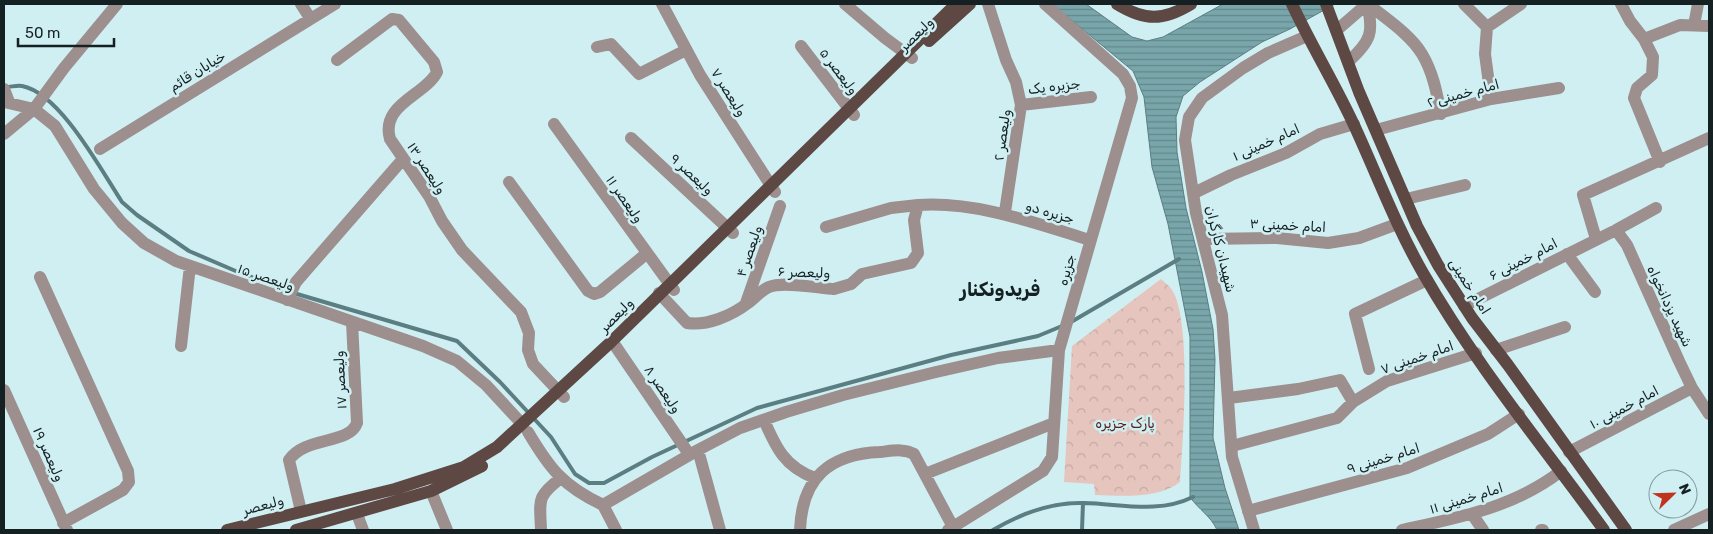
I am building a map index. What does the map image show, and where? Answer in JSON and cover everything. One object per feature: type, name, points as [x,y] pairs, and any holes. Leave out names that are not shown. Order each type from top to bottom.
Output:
[{"type":"main road","name":"ولیعصر","points":[[296,530],[357,514],[431,491],[467,475],[502,454],[527,427],[909,55],[956,4]]},
{"type":"main road","name":"ولیعصر","points":[[909,55],[970,4]]},
{"type":"main road","points":[[1117,4],[1140,16],[1155,17],[1168,16],[1191,4]]},
{"type":"main road","points":[[1292,4],[1354,124],[1398,224],[1427,280],[1476,353],[1604,530]]},
{"type":"main road","name":"امام خمینی","points":[[1326,4],[1338,30],[1359,92],[1434,257],[1464,306],[1626,530]]},
{"type":"main road","points":[[1493,377],[1508,365]]},
{"type":"main road","name":"ولیعصر","points":[[227,530],[395,489],[464,467],[527,427]]},
{"type":"street","points":[[4,134],[36,106],[117,4]]},
{"type":"street","points":[[300,4],[310,18]]},
{"type":"street","name":"خیابان قائم","points":[[100,149],[335,4]]},
{"type":"street","name":"ولیعصر ۷","points":[[662,4],[686,50],[772,189]]},
{"type":"street","points":[[846,4],[885,38],[909,55]]},
{"type":"street","name":"ولیعصر ۲","points":[[988,4],[1006,60],[1016,82],[1021,105],[1005,212],[1002,214]]},
{"type":"street","name":"جزیره","points":[[951,529],[1043,471],[1052,457],[1059,350],[1132,98],[1130,86],[1123,74],[1045,4]]},
{"type":"street","points":[[1338,30],[1367,4]]},
{"type":"street","points":[[1349,61],[1361,50],[1371,34],[1372,22],[1367,4]]},
{"type":"street","points":[[1367,4],[1409,39],[1422,54],[1435,84],[1441,114]]},
{"type":"street","points":[[1464,4],[1488,26]]},
{"type":"street","points":[[1488,26],[1521,4]]},
{"type":"street","points":[[1622,4],[1630,21],[1644,39],[1653,57],[1652,75],[1637,88],[1634,98],[1660,162]]},
{"type":"street","points":[[1694,25],[1698,4]]},
{"type":"street","name":"ولیعصر ۱۳","points":[[337,60],[392,19],[399,20],[434,62],[437,72],[433,79],[405,99],[391,120],[388,130],[390,139],[429,196],[462,250],[521,312],[529,333],[528,350],[533,364],[562,394]]},
{"type":"street","points":[[1644,39],[1680,25],[1709,26]]},
{"type":"street","points":[[1488,26],[1485,54],[1492,100]]},
{"type":"street","name":"شهیدان کارگران","points":[[1254,530],[1232,457],[1222,316],[1203,239],[1185,140],[1188,117],[1202,98],[1243,68],[1268,53],[1307,36]]},
{"type":"street","points":[[597,47],[611,44],[639,74],[686,50]]},
{"type":"street","name":"ولیعصر ۵","points":[[801,46],[851,112]]},
{"type":"street","name":"امام خمینی ۲","points":[[1376,130],[1492,100],[1559,88]]},
{"type":"street","points":[[4,89],[6,102],[36,106]]},
{"type":"street","name":"جزیره یک","points":[[1021,105],[1091,97]]},
{"type":"street","name":"ولیعصر ۱۵","points":[[36,106],[55,126],[94,189],[122,223],[144,242],[176,261],[423,346],[457,361],[486,385],[527,427],[548,466],[572,489],[603,505]]},
{"type":"street","name":"ولیعصر ۱۱","points":[[554,124],[646,254],[667,292]]},
{"type":"street","name":"امام خمینی ۱","points":[[1194,194],[1231,175],[1286,152],[1320,134],[1354,124]]},
{"type":"street","name":"ولیعصر ۹","points":[[631,138],[730,230]]},
{"type":"street","points":[[1656,208],[1596,239],[1583,195],[1660,162],[1709,138]]},
{"type":"street","points":[[287,300],[295,284],[403,160]]},
{"type":"street","points":[[509,182],[588,291],[594,294],[600,292],[646,254]]},
{"type":"street","points":[[1406,199],[1466,185]]},
{"type":"street","points":[[826,228],[891,208],[918,205],[948,205],[1002,214]]},
{"type":"street","name":"ولیعصر ۶","points":[[667,292],[687,323],[699,324],[726,316],[771,286],[834,289],[851,284],[862,274],[911,263],[918,253],[914,220],[918,205]]},
{"type":"street","name":"ولیعصر ۴","points":[[745,305],[780,206]]},
{"type":"street","name":"جزیره دو","points":[[1002,214],[1090,240]]},
{"type":"street","name":"امام خمینی ۳","points":[[1203,239],[1277,238],[1328,243],[1360,238],[1398,224]]},
{"type":"street","name":"شهید یزدانخواه","points":[[1616,230],[1627,245],[1692,388],[1709,414]]},
{"type":"street","name":"امام خمینی ۶","points":[[1464,306],[1596,239]]},
{"type":"street","points":[[1567,254],[1595,292]]},
{"type":"street","points":[[181,346],[190,266]]},
{"type":"street","points":[[40,277],[124,462],[129,482],[123,490],[65,527]]},
{"type":"street","points":[[1369,369],[1355,314],[1427,280]]},
{"type":"street","name":"ولیعصر ۱۷","points":[[301,511],[289,460],[303,446],[348,434],[355,429],[357,423],[352,322]]},
{"type":"street","points":[[1496,350],[1565,327]]},
{"type":"street","name":"ولیعصر ۸","points":[[614,344],[676,436],[691,451]]},
{"type":"street","points":[[616,530],[603,505],[691,451],[740,428],[843,395],[936,372],[998,358],[1059,350]]},
{"type":"street","name":"امام خمینی ۷","points":[[1232,446],[1337,418],[1353,402],[1387,381],[1476,353]]},
{"type":"street","points":[[1229,398],[1298,389],[1340,380],[1353,402]]},
{"type":"street","name":"امام خمینی ۱۰","points":[[1569,452],[1692,388]]},
{"type":"street","name":"ولیعصر ۱۹","points":[[4,390],[65,527]]},
{"type":"street","name":"امام خمینی ۹","points":[[1248,511],[1407,468],[1488,434],[1520,414]]},
{"type":"street","points":[[764,420],[777,449],[799,472],[815,478]]},
{"type":"street","points":[[925,474],[1054,423]]},
{"type":"street","points":[[691,451],[720,530]]},
{"type":"street","points":[[800,530],[801,515],[815,478],[830,463],[867,452],[898,451],[908,451],[914,454],[951,529]]},
{"type":"street","name":"امام خمینی ۱۱","points":[[1402,530],[1495,507],[1541,487],[1561,471]]},
{"type":"street","points":[[540,530],[541,496],[545,490],[561,478]]},
{"type":"street","points":[[431,491],[447,530]]},
{"type":"street","points":[[357,514],[363,530]]},
{"type":"street","points":[[1472,514],[1483,530]]},
{"type":"street","points":[[1674,530],[1709,514]]},
{"type":"green space","name":"پارک جزیره","points":[[1161,279],[1172,290],[1178,305],[1182,327],[1185,383],[1180,482],[1151,494],[1128,496],[1095,495],[1094,484],[1064,482],[1072,346]]},
{"type":"water","points":[[1052,4],[1086,4],[1132,37],[1147,41],[1163,37],[1223,4],[1335,4],[1262,42],[1200,82],[1183,96],[1176,117],[1177,152],[1186,208],[1202,272],[1213,329],[1215,359],[1213,438],[1225,488],[1239,530],[1217,530],[1212,521],[1190,497],[1190,337],[1168,224],[1152,167],[1144,97],[1133,71]]},
{"type":"waterway","points":[[6,87],[22,86],[36,92],[51,103],[65,117],[91,153],[122,202],[137,215],[189,251],[297,294],[457,341],[500,382],[551,437],[575,474],[589,483],[604,483],[652,457],[757,408],[951,355],[1038,336],[1062,326]]},
{"type":"waterway","points":[[1071,322],[1179,259]]},
{"type":"waterway","points":[[993,530],[1025,514],[1048,507],[1072,503],[1153,507],[1180,502],[1193,497]]},
{"type":"waterway","points":[[1082,530],[1083,503]]},
{"type":"district","name":"فریدونکنار","points":[[1000,289]]}]
